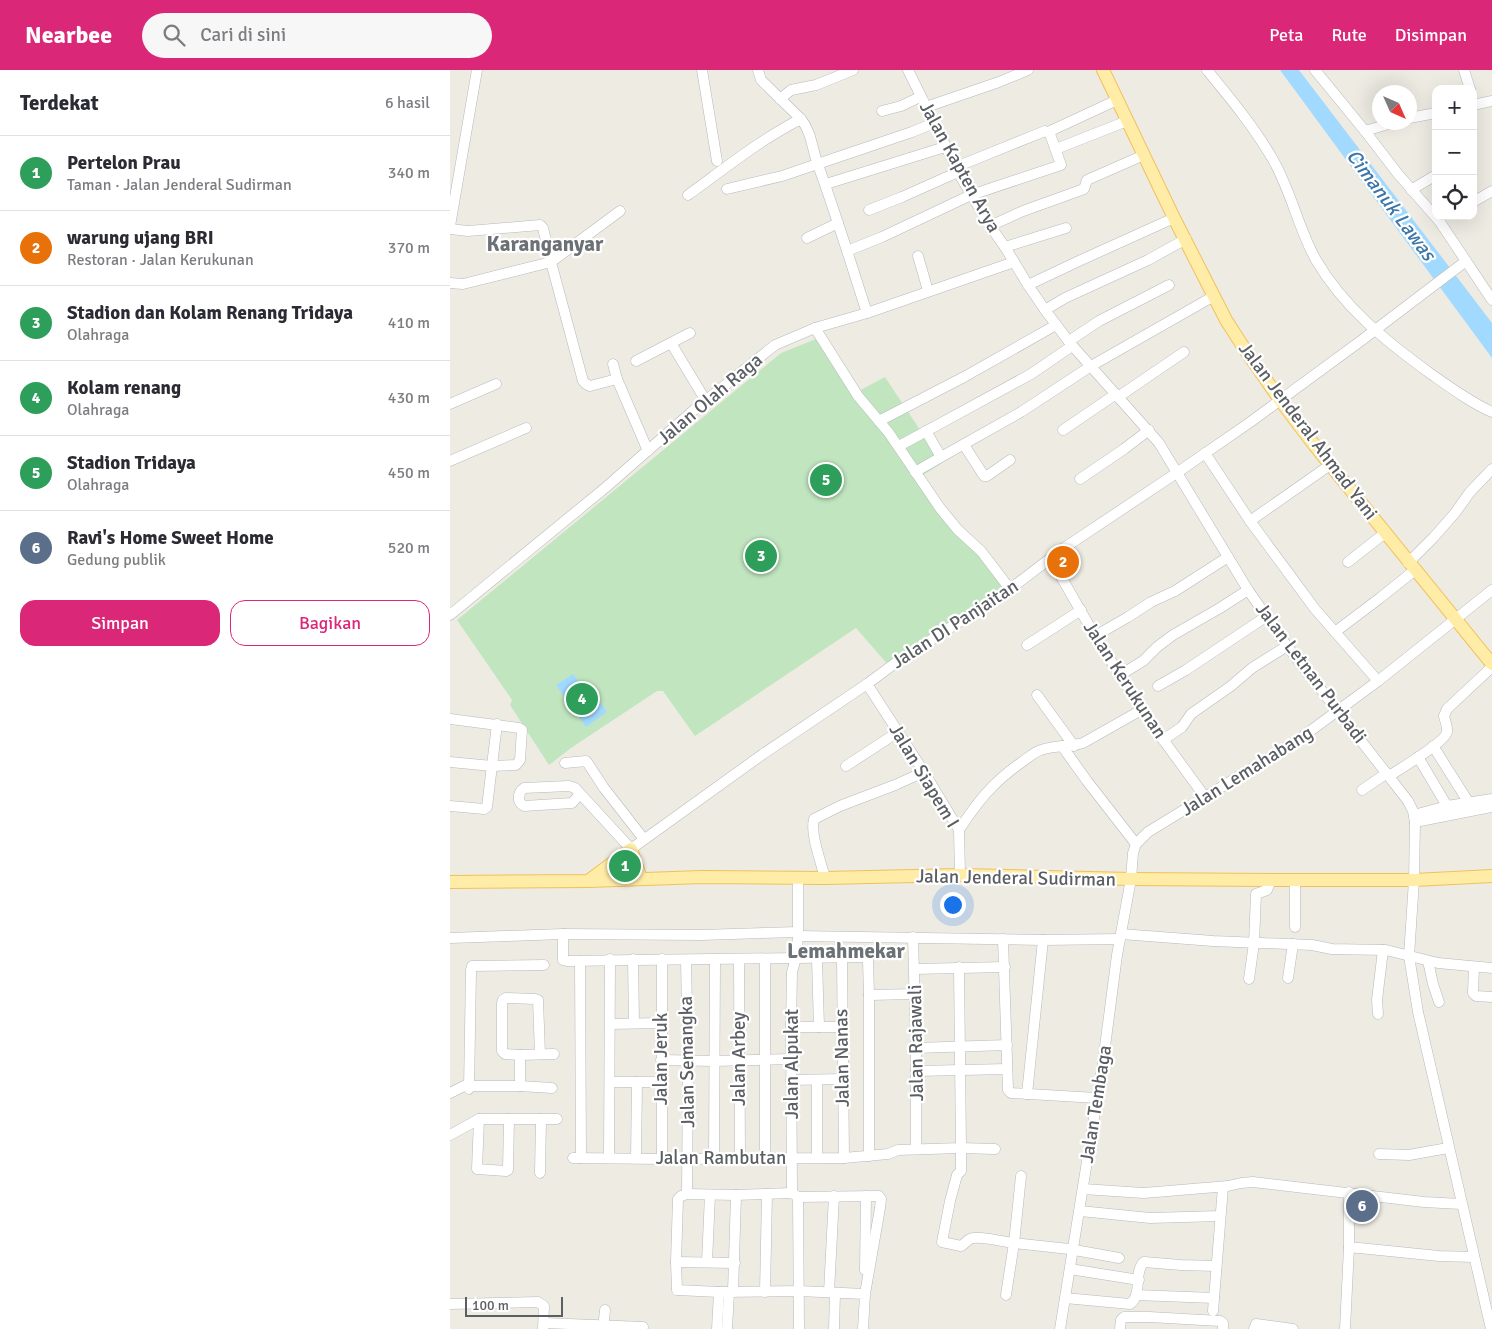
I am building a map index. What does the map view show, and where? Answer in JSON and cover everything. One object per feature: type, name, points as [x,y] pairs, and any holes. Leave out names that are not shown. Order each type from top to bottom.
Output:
[{"type":"main road","name":"Jalan Jenderal Ahmad Yani","points":[[1104,70],[1174,218],[1214,296],[1244,348],[1280,400],[1330,466],[1456,619],[1492,666]]},
{"type":"main road","points":[[588,881],[631,849],[641,879]]},
{"type":"main road","name":"Jalan Jenderal Sudirman","points":[[450,882],[588,881],[702,877],[825,878],[960,875],[1272,880],[1414,880],[1492,876]]},
{"type":"street","points":[[477,70],[450,227],[468,231],[540,225],[543,228],[583,381],[590,386],[617,379]]},
{"type":"street","points":[[702,70],[717,161]]},
{"type":"street","points":[[758,70],[761,80],[801,119],[809,130],[817,163],[826,184],[867,313]]},
{"type":"street","points":[[780,99],[792,90],[816,84],[853,70]]},
{"type":"street","points":[[926,107],[1028,70]]},
{"type":"street","points":[[1207,70],[1250,124],[1272,158],[1287,190],[1307,242],[1328,279],[1340,294],[1375,331],[1395,348],[1464,398],[1492,412]]},
{"type":"street","points":[[1315,70],[1398,174],[1440,222],[1492,300]]},
{"type":"street","points":[[1464,70],[1469,85]]},
{"type":"street","name":"Jalan Kapten Arya","points":[[912,71],[920,97],[971,195],[1045,310],[1070,344],[1091,366]]},
{"type":"street","points":[[882,111],[900,106],[920,97]]},
{"type":"street","points":[[869,210],[902,198],[1014,142],[1045,131],[1048,132],[1118,100]]},
{"type":"street","points":[[1477,104],[1492,101]]},
{"type":"street","points":[[1417,117],[1432,114]]},
{"type":"street","points":[[688,195],[790,124],[801,119]]},
{"type":"street","points":[[1056,149],[1127,120]]},
{"type":"street","points":[[727,189],[782,176],[934,123]]},
{"type":"street","points":[[1365,131],[1372,129]]},
{"type":"street","points":[[847,251],[882,237],[971,195],[1061,165],[1048,132]]},
{"type":"street","points":[[826,184],[945,147]]},
{"type":"street","points":[[990,226],[1084,189],[1087,180],[1144,155]]},
{"type":"street","points":[[1412,190],[1432,178]]},
{"type":"street","points":[[1477,200],[1492,192]]},
{"type":"street","points":[[450,283],[463,284],[551,262],[620,211]]},
{"type":"street","points":[[1028,285],[1174,218]]},
{"type":"street","points":[[807,238],[838,223]]},
{"type":"street","points":[[1005,247],[1066,228]]},
{"type":"street","points":[[1045,310],[1065,298],[1148,260],[1186,239]]},
{"type":"street","points":[[918,256],[928,291]]},
{"type":"street","name":"Jalan DI Panjaitan","points":[[631,849],[643,838],[763,754],[894,664],[1010,589],[1064,548],[1205,453],[1375,331],[1466,261]]},
{"type":"street","name":"Jalan Olah Raga","points":[[450,615],[648,451],[694,410],[775,345],[815,328],[867,313],[1014,262]]},
{"type":"street","points":[[899,446],[1031,374],[1099,321],[1169,285]]},
{"type":"street","points":[[915,472],[1021,412],[1091,366],[1214,296]]},
{"type":"street","points":[[879,422],[972,373],[1056,325]]},
{"type":"street","points":[[815,328],[858,396],[899,446],[915,472],[954,526],[981,551],[1010,589]]},
{"type":"street","points":[[636,361],[690,333]]},
{"type":"street","points":[[671,343],[706,401]]},
{"type":"street","points":[[1063,430],[1184,352]]},
{"type":"street","points":[[613,364],[617,379],[648,451]]},
{"type":"street","name":"Jalan Letnan Purbadi","points":[[1091,366],[1160,443],[1248,590],[1268,616],[1287,646],[1388,774],[1408,802],[1415,818]]},
{"type":"street","points":[[450,404],[496,384]]},
{"type":"street","points":[[450,460],[526,428]]},
{"type":"street","points":[[1080,479],[1149,430]]},
{"type":"street","points":[[926,431],[941,457]]},
{"type":"street","points":[[964,445],[984,476],[987,476],[1010,460]]},
{"type":"street","points":[[1205,453],[1250,521],[1315,609],[1378,681]]},
{"type":"street","points":[[1250,521],[1330,466]]},
{"type":"street","points":[[1335,632],[1373,604],[1412,566],[1470,492],[1492,469]]},
{"type":"street","points":[[1348,562],[1385,533]]},
{"type":"street","points":[[1095,636],[1150,602],[1175,592],[1228,557]]},
{"type":"street","name":"Jalan Kerukunan","points":[[1051,559],[1095,636],[1142,710],[1205,797]]},
{"type":"street","points":[[1120,674],[1138,665],[1173,635],[1248,590]]},
{"type":"street","name":"Jalan Lemahabang","points":[[1136,844],[1148,832],[1298,740],[1338,712],[1492,590]]},
{"type":"street","points":[[1026,645],[1080,610]]},
{"type":"street","points":[[1158,686],[1186,670],[1268,616]]},
{"type":"street","points":[[1163,740],[1182,727],[1191,714],[1231,686],[1246,672],[1287,646]]},
{"type":"street","points":[[1362,790],[1418,757],[1446,735],[1444,716],[1447,709],[1492,666]]},
{"type":"street","name":"Jalan Siapem I","points":[[867,684],[959,830],[960,875]]},
{"type":"street","points":[[1037,694],[1074,746]]},
{"type":"street","points":[[959,830],[990,788],[1016,766],[1040,750],[1058,746],[1074,746],[1089,740],[1142,710]]},
{"type":"street","points":[[450,720],[497,724],[521,728],[522,730],[520,760],[516,765],[492,766],[450,762]]},
{"type":"street","points":[[450,806],[486,808],[497,724]]},
{"type":"street","points":[[846,766],[898,732]]},
{"type":"street","points":[[1062,746],[1136,844],[1133,853],[1131,879]]},
{"type":"street","points":[[1434,746],[1469,803]]},
{"type":"street","points":[[1418,757],[1447,806]]},
{"type":"street","points":[[565,763],[588,762],[604,788],[643,838]]},
{"type":"street","points":[[825,878],[813,827],[814,819],[840,806],[924,772]]},
{"type":"street","points":[[580,794],[572,803],[524,806],[519,799],[520,792],[524,788],[569,786],[574,788],[580,794],[631,849]]},
{"type":"street","points":[[1415,818],[1447,806],[1492,799]]},
{"type":"street","points":[[1415,818],[1492,807]]},
{"type":"street","points":[[1415,818],[1414,880],[1418,958],[1418,1012],[1490,1328]]},
{"type":"street","name":"Jalan Alpukat","points":[[798,878],[798,934],[796,958],[792,972],[790,1080],[799,1329]]},
{"type":"street","name":"Jalan Tembaga","points":[[1060,1329],[1070,1269],[1068,1249],[1080,1211],[1131,879]]},
{"type":"street","points":[[1295,879],[1295,927]]},
{"type":"street","points":[[1249,979],[1254,943],[1256,894],[1267,890],[1272,880]]},
{"type":"street","points":[[563,934],[563,960],[796,958],[865,958],[868,960],[868,1156]]},
{"type":"street","points":[[450,938],[563,934],[798,934],[1043,940],[1121,936],[1293,944],[1332,949],[1383,950],[1418,958],[1492,968]]},
{"type":"street","name":"Jalan Rajawali","points":[[913,937],[915,969],[916,1148]]},
{"type":"street","points":[[1003,939],[1008,1090],[1011,1093],[1097,1098]]},
{"type":"street","points":[[1027,1094],[1029,1060],[1043,940]]},
{"type":"street","points":[[1288,978],[1293,944]]},
{"type":"street","points":[[1378,1014],[1377,1000],[1383,950]]},
{"type":"street","name":"Jalan Nanas","points":[[842,958],[844,1158]]},
{"type":"street","points":[[1418,958],[1433,984],[1439,1002]]},
{"type":"street","points":[[633,959],[634,1023]]},
{"type":"street","name":"Jalan Jeruk","points":[[662,959],[662,1159]]},
{"type":"street","name":"Jalan Arbey","points":[[739,959],[740,1159]]},
{"type":"street","points":[[765,959],[765,1158]]},
{"type":"street","points":[[817,959],[819,1027]]},
{"type":"street","points":[[609,1158],[610,960]]},
{"type":"street","name":"Jalan Semangka","points":[[686,960],[688,1159],[684,1195],[678,1200],[677,1204],[676,1288],[677,1290],[727,1292]]},
{"type":"street","points":[[714,1158],[715,960]]},
{"type":"street","name":"Jalan Rambutan","points":[[580,961],[577,1158],[844,1158],[888,1154],[898,1150],[916,1148],[995,1148]]},
{"type":"street","points":[[471,1086],[472,966],[544,965]]},
{"type":"street","points":[[915,969],[1005,966]]},
{"type":"street","points":[[1474,966],[1473,993],[1476,996],[1492,998]]},
{"type":"street","points":[[959,967],[961,1171],[957,1175],[950,1201],[942,1242],[963,1246],[968,1239],[977,1237],[1119,1258]]},
{"type":"street","points":[[869,995],[915,994]]},
{"type":"street","points":[[540,1054],[538,1000],[535,998],[506,998],[502,1003],[502,1051],[505,1054],[520,1055],[554,1054]]},
{"type":"street","points":[[610,1024],[661,1023]]},
{"type":"street","points":[[791,1027],[842,1027]]},
{"type":"street","points":[[916,1048],[1007,1045]]},
{"type":"street","points":[[520,1055],[520,1086]]},
{"type":"street","points":[[661,1060],[791,1059]]},
{"type":"street","points":[[916,1071],[1007,1069]]},
{"type":"street","points":[[790,1080],[842,1079]]},
{"type":"street","points":[[817,1080],[817,1158]]},
{"type":"street","points":[[610,1082],[661,1082]]},
{"type":"street","points":[[636,1158],[637,1082]]},
{"type":"street","points":[[450,1099],[471,1086]]},
{"type":"street","points":[[450,1093],[471,1086],[552,1088]]},
{"type":"street","points":[[479,1119],[477,1170],[506,1171],[508,1170],[509,1119]]},
{"type":"street","points":[[450,1135],[479,1119],[557,1119]]},
{"type":"street","points":[[540,1173],[541,1119]]},
{"type":"street","points":[[1379,1154],[1409,1155],[1448,1148]]},
{"type":"street","points":[[1006,1295],[1021,1176]]},
{"type":"street","points":[[1083,1189],[1144,1194],[1223,1187],[1254,1182],[1424,1202],[1461,1204]]},
{"type":"street","points":[[1213,1311],[1223,1187]]},
{"type":"street","points":[[1345,1329],[1349,1248],[1348,1192]]},
{"type":"street","points":[[765,1292],[767,1194]]},
{"type":"street","points":[[684,1195],[767,1194],[881,1197],[865,1294],[862,1329]]},
{"type":"street","points":[[707,1262],[710,1195]]},
{"type":"street","points":[[716,1329],[735,1262],[736,1195]]},
{"type":"street","points":[[834,1196],[832,1293],[834,1329]]},
{"type":"street","points":[[866,1196],[864,1268],[868,1276]]},
{"type":"street","points":[[1080,1211],[1150,1218],[1220,1216]]},
{"type":"street","points":[[1349,1248],[1473,1257]]},
{"type":"street","points":[[1065,1298],[1130,1304],[1134,1302],[1136,1295],[1141,1265],[1146,1261],[1216,1266]]},
{"type":"street","points":[[676,1262],[735,1262]]},
{"type":"street","points":[[1070,1269],[1139,1280]]},
{"type":"street","points":[[727,1292],[799,1291],[865,1294]]},
{"type":"street","points":[[727,1292],[727,1329]]},
{"type":"street","points":[[1136,1295],[1214,1298]]},
{"type":"street","points":[[450,1304],[538,1302],[544,1306],[544,1326],[643,1327]]},
{"type":"street","points":[[604,1327],[605,1310]]},
{"type":"street","points":[[1120,1329],[1121,1320],[1124,1318],[1149,1317],[1220,1321],[1223,1323],[1223,1329]]},
{"type":"street","points":[[1254,1329],[1256,1324],[1287,1329]]},
{"type":"green space","points":[[821,337],[857,392],[885,377],[942,463],[920,477],[953,522],[1011,583],[890,667],[856,628],[695,736],[663,691],[657,691],[571,748],[549,765],[510,705],[512,700],[457,620],[781,353]]},
{"type":"green space","points":[[626,859],[631,860],[635,872],[631,874],[610,875],[609,873]]},
{"type":"water","name":"Cimanuk Lawas","points":[[1280,70],[1299,70],[1492,323],[1492,358]]},
{"type":"water","points":[[573,674],[582,686],[587,683],[607,712],[586,727],[556,685]]},
{"type":"place","name":"Stadion Tridaya","points":[[826,480]]},
{"type":"place","name":"Stadion dan Kolam Renang Tridaya","points":[[761,556]]},
{"type":"place","name":"warung ujang BRI","points":[[1063,562]]},
{"type":"place","name":"Kolam renang","points":[[582,699]]},
{"type":"place","name":"Pertelon Prau","points":[[625,866]]},
{"type":"place","name":"Ravi's Home Sweet Home","points":[[1362,1206]]},
{"type":"district","name":"Karanganyar","points":[[545,244]]},
{"type":"district","name":"Lemahmekar","points":[[846,951]]}]
